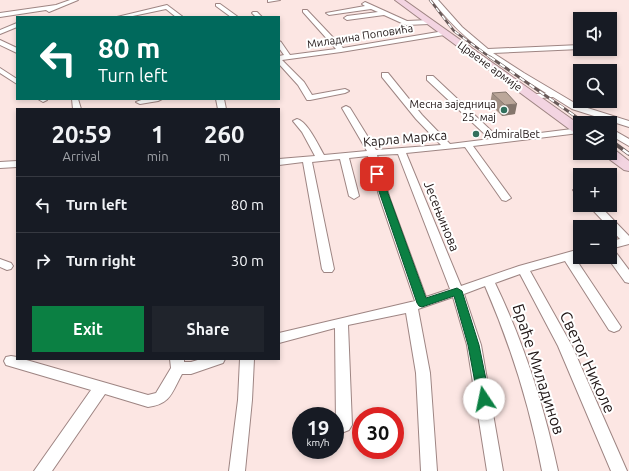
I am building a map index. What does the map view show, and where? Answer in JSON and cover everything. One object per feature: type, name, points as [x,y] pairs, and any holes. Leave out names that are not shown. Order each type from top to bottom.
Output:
[{"type":"main road","name":"Црвене армије","points":[[399,0],[573,127]]},
{"type":"main road","points":[[617,158],[629,167]]},
{"type":"street","points":[[36,16],[75,0]]},
{"type":"street","points":[[270,1],[277,0]]},
{"type":"street","points":[[435,0],[458,28],[487,51],[573,106]]},
{"type":"street","points":[[218,5],[234,16]]},
{"type":"street","points":[[329,13],[368,5],[408,24],[429,22]]},
{"type":"street","points":[[0,15],[55,7]]},
{"type":"street","points":[[125,16],[167,7],[179,16]]},
{"type":"street","points":[[305,11],[341,50]]},
{"type":"street","points":[[343,18],[384,13]]},
{"type":"street","points":[[0,32],[16,25]]},
{"type":"street","name":"Миладина Поповића","points":[[280,59],[444,33]]},
{"type":"street","points":[[0,42],[16,50]]},
{"type":"street","points":[[280,46],[288,58]]},
{"type":"street","points":[[487,51],[573,47]]},
{"type":"street","points":[[280,60],[301,84],[310,98],[345,91]]},
{"type":"street","points":[[0,70],[16,81]]},
{"type":"street","points":[[385,75],[419,117],[448,147]]},
{"type":"street","points":[[430,78],[497,141]]},
{"type":"street","points":[[532,97],[554,95]]},
{"type":"street","points":[[75,100],[77,108]]},
{"type":"street","points":[[141,103],[154,100]]},
{"type":"street","points":[[346,108],[372,153],[417,305],[429,471]]},
{"type":"street","points":[[576,108],[588,116]]},
{"type":"street","points":[[578,108],[629,124]]},
{"type":"street","points":[[298,122],[306,131],[321,158]]},
{"type":"street","name":"Карла Маркса","points":[[280,162],[468,145],[573,132]]},
{"type":"street","points":[[617,135],[629,143]]},
{"type":"street","points":[[468,145],[506,198]]},
{"type":"street","name":"Јесењинова","points":[[401,151],[457,291],[474,345],[495,471]]},
{"type":"street","points":[[344,156],[354,196]]},
{"type":"street","points":[[307,160],[328,269]]},
{"type":"street","points":[[0,165],[16,164]]},
{"type":"street","points":[[600,212],[628,240],[617,243]]},
{"type":"street","points":[[280,338],[417,305],[488,280],[573,255]]},
{"type":"street","points":[[617,263],[629,279]]},
{"type":"street","points":[[579,264],[614,326]]},
{"type":"street","name":"Светог Николе","points":[[523,269],[565,346],[619,471]]},
{"type":"street","name":"Браће Миладинов","points":[[488,280],[505,318],[529,385],[550,471]]},
{"type":"street","points":[[341,322],[344,407]]},
{"type":"street","points":[[11,361],[144,400],[155,400],[161,396],[177,364],[192,368],[215,360]]},
{"type":"street","points":[[237,471],[245,400],[247,360]]},
{"type":"street","points":[[42,471],[101,388]]},
{"type":"building","points":[[506,92],[517,104],[505,105],[492,93]]},
{"type":"railway","points":[[430,0],[454,31],[491,58]]},
{"type":"railway","points":[[490,57],[575,116]]},
{"type":"railway","points":[[617,145],[629,154]]},
{"type":"place","name":"Месна заједница 25. мај","points":[[504,110]]},
{"type":"place","name":"AdmiralBet","points":[[476,134]]},
{"type":"route","points":[[377,174],[422,303],[457,291],[474,345],[484,399]]}]
